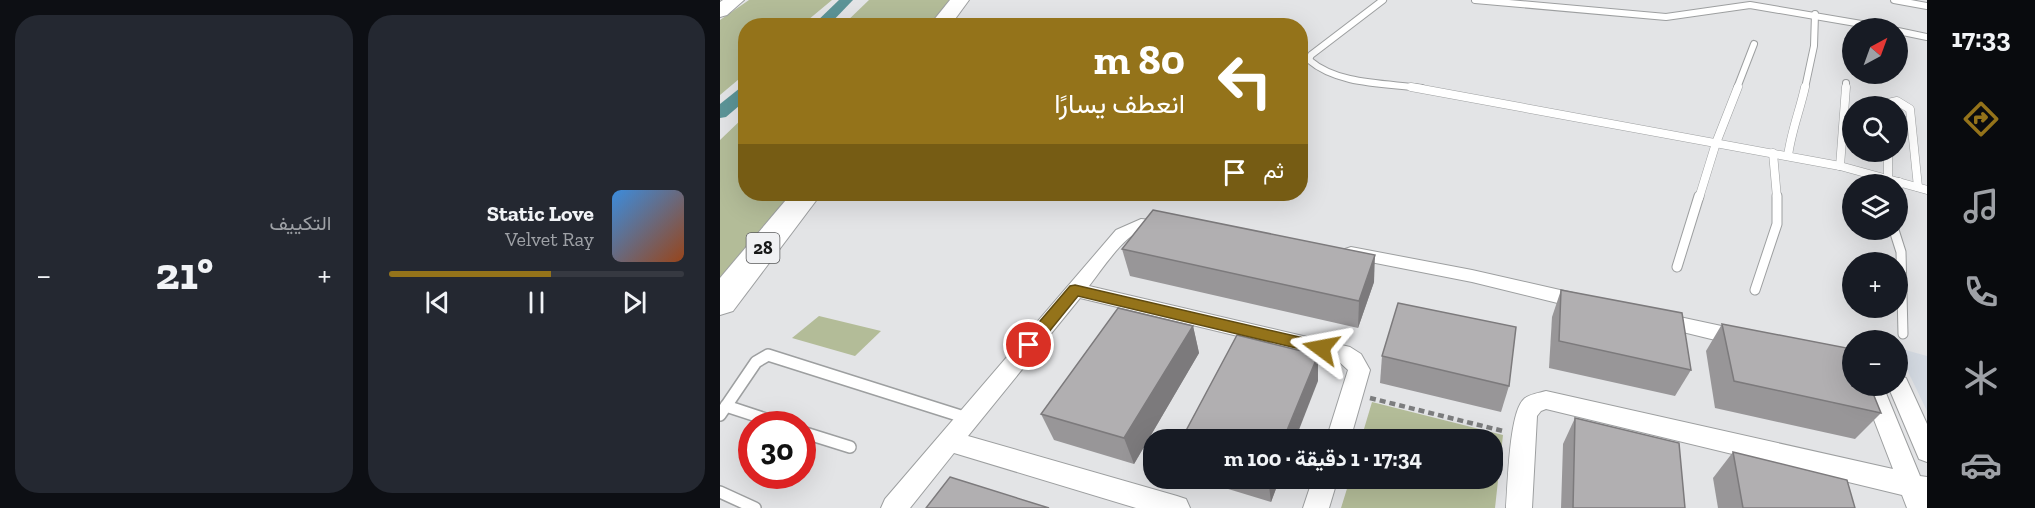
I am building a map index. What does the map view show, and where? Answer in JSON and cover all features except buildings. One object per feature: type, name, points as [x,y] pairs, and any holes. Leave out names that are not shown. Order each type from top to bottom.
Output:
[{"type":"highway","points":[[720,10],[735,0]]},
{"type":"highway","points":[[945,18],[960,0]]},
{"type":"highway","name":"28","points":[[720,302],[800,201]]},
{"type":"street","points":[[894,508],[1127,230],[1149,223],[1184,228]]},
{"type":"street","points":[[1334,250],[1440,269],[1598,305]]},
{"type":"street","points":[[1075,290],[1343,353],[1354,360],[1359,370],[1341,429]]},
{"type":"street","points":[[1644,316],[1760,343]]},
{"type":"street","points":[[1877,396],[1919,487],[1920,508]]},
{"type":"street","points":[[1903,396],[1927,451]]},
{"type":"street","points":[[1519,508],[1526,414],[1533,404],[1545,400],[1919,487]]},
{"type":"street","points":[[949,441],[1178,508]]},
{"type":"street","points":[[1316,508],[1322,489]]},
{"type":"lane","points":[[1383,0],[1311,55],[1309,60],[1322,71],[1348,78],[1444,91],[1840,166],[1870,174]]},
{"type":"lane","points":[[1475,0],[1652,17],[1682,16],[1737,5],[1842,20]]},
{"type":"lane","points":[[1894,0],[1927,6]]},
{"type":"lane","points":[[1788,156],[1791,133],[1798,117],[1815,46],[1815,15]]},
{"type":"lane","points":[[1908,33],[1927,37]]},
{"type":"lane","points":[[1677,267],[1716,142],[1754,44]]},
{"type":"lane","points":[[1840,166],[1846,84]]},
{"type":"lane","points":[[1908,107],[1918,187]]},
{"type":"lane","points":[[1755,290],[1777,225],[1777,183],[1773,153]]},
{"type":"lane","points":[[1908,184],[1927,190]]},
{"type":"lane","points":[[1897,240],[1901,252],[1903,330]]},
{"type":"lane","points":[[738,414],[723,411],[756,362],[768,355],[968,418]]},
{"type":"lane","points":[[816,436],[850,447]]},
{"type":"lane","points":[[720,492],[755,508]]},
{"type":"path","points":[[1352,393],[1524,436]]},
{"type":"shaded area","points":[[1908,351],[1927,356],[1927,411],[1908,372]]},
{"type":"green space","points":[[749,0],[832,0],[810,18],[738,18],[738,80],[720,95],[720,20]]},
{"type":"green space","points":[[869,0],[950,0],[935,18],[850,18]]},
{"type":"green space","points":[[738,123],[738,201],[785,201],[720,280],[720,140]]},
{"type":"green space","points":[[819,316],[881,331],[855,356],[792,338]]},
{"type":"green space","points":[[1372,402],[1479,429],[1364,429]]},
{"type":"green space","points":[[1347,489],[1497,489],[1495,508],[1341,508]]},
{"type":"waterway","points":[[828,18],[847,0]]},
{"type":"waterway","points":[[720,113],[738,98]]},
{"type":"route","points":[[1029,345],[1075,290],[1321,348]]}]
